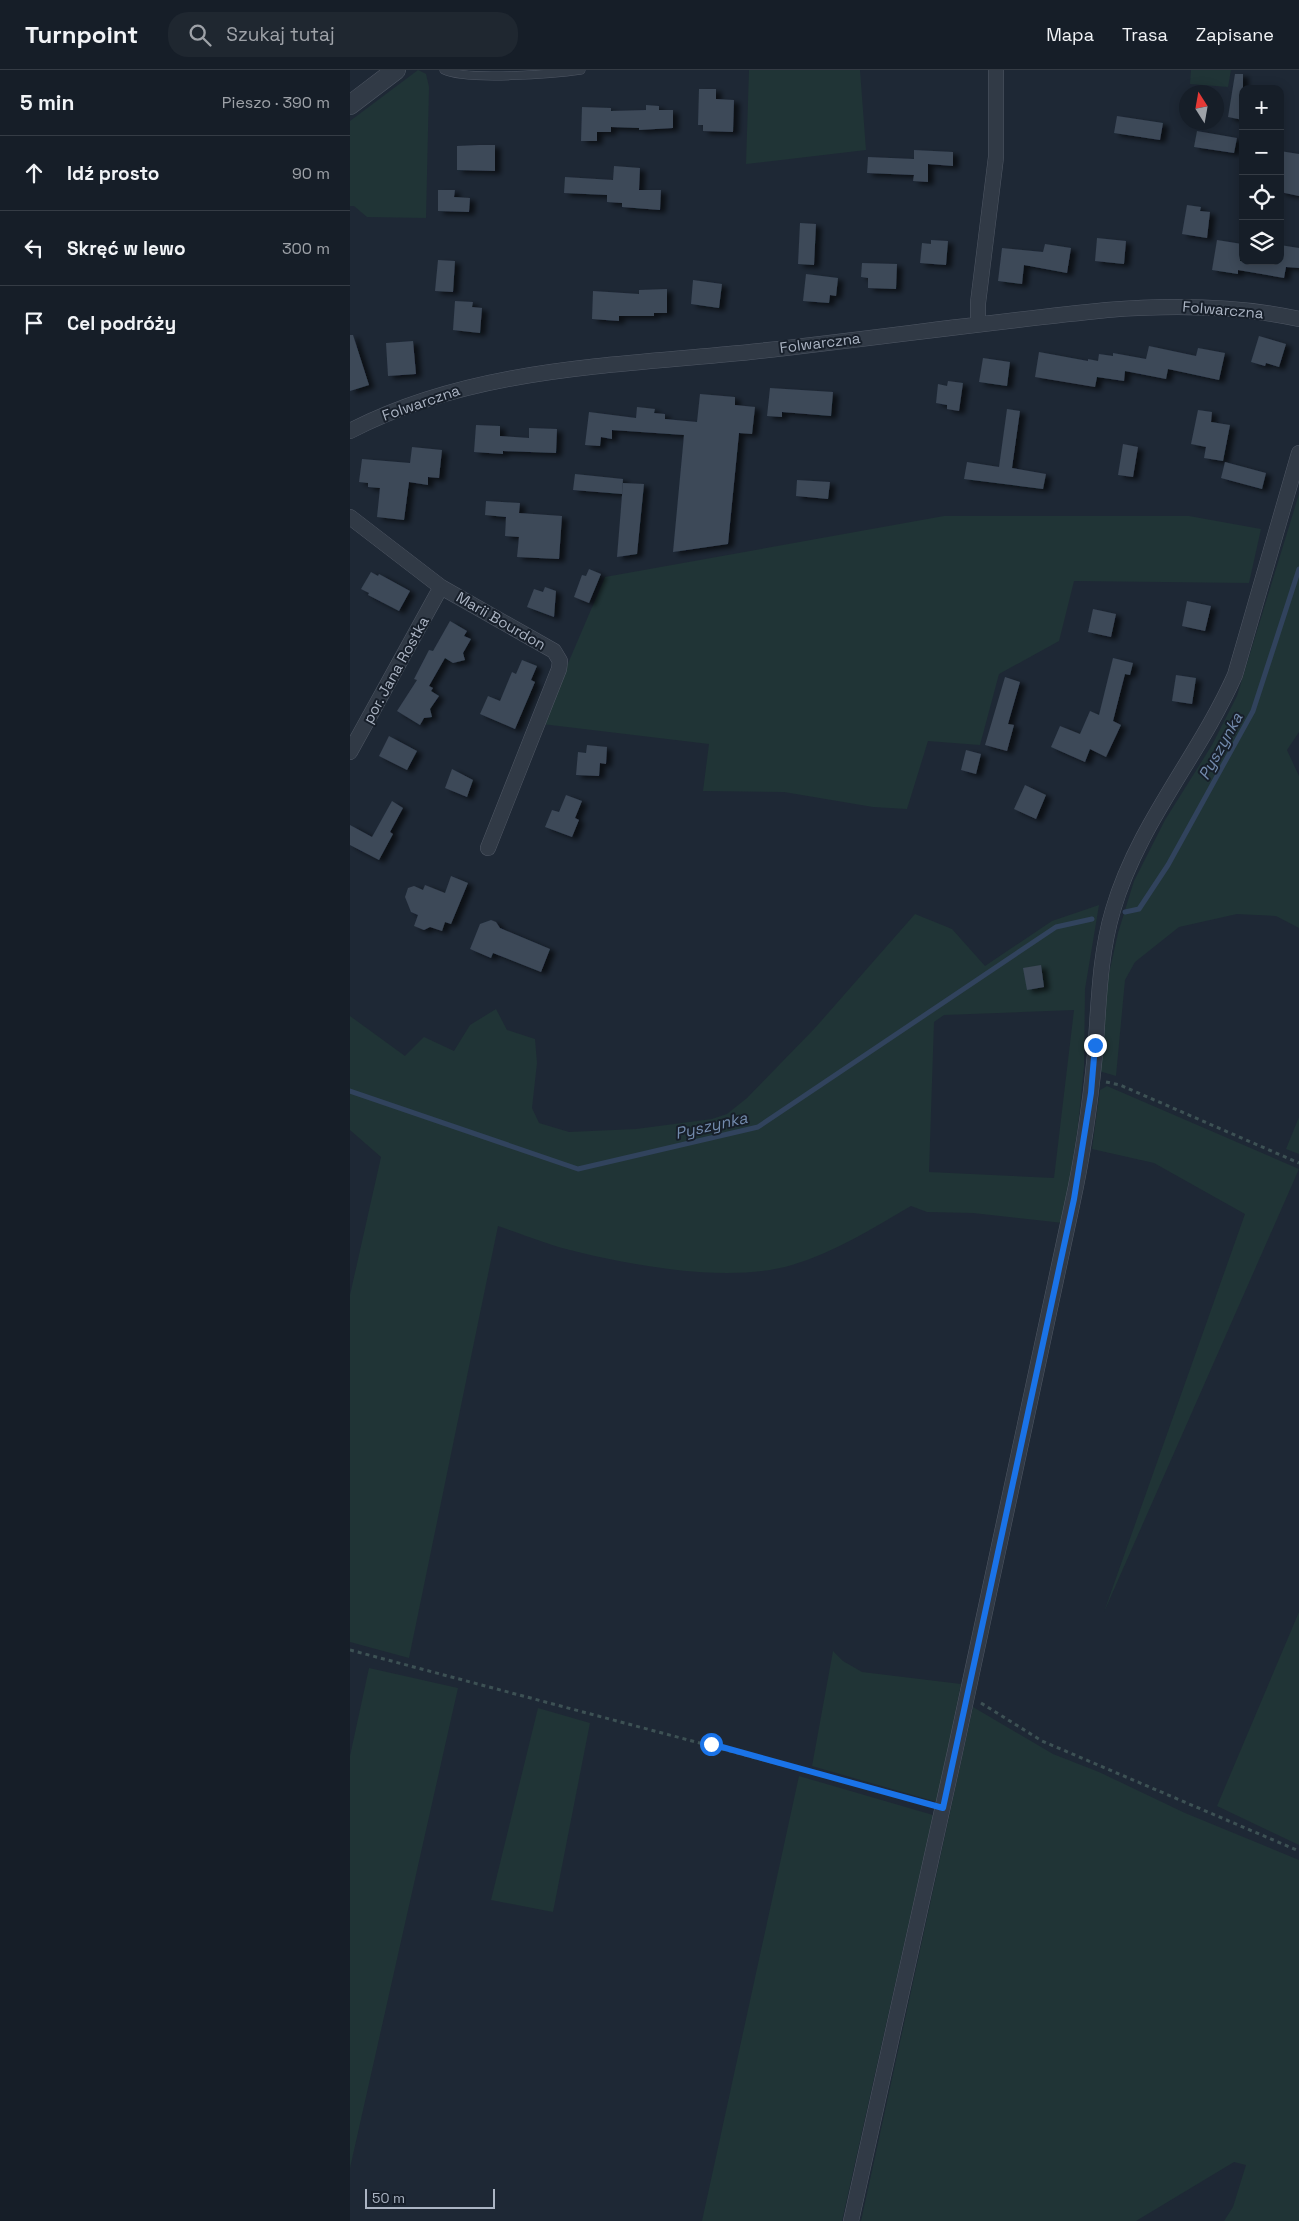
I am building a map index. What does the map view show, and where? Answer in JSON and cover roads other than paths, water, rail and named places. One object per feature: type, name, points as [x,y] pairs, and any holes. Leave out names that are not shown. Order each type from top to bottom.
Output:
[{"type":"street","points":[[350,105],[396,70]]},
{"type":"street","points":[[978,324],[978,303],[996,157],[996,70]]},
{"type":"street","name":"Folwarczna","points":[[350,431],[404,406],[438,395],[520,376],[751,352],[978,324],[1158,306],[1214,308],[1299,319]]},
{"type":"street","points":[[851,2221],[943,1808],[1074,1199],[1084,1142],[1092,1078],[1103,949],[1114,907],[1129,867],[1148,826],[1221,707],[1235,675],[1299,453]]},
{"type":"street","name":"Marii Bourdon","points":[[350,517],[442,587],[554,651],[560,661],[559,669],[488,848]]},
{"type":"street","name":"por. Jana Rostka","points":[[350,752],[442,587]]},
{"type":"lane","points":[[444,70],[459,74],[489,75],[581,70]]},
{"type":"waterway","name":"Pyszynka","points":[[1125,912],[1139,909],[1168,865],[1253,711],[1299,569]]},
{"type":"waterway","name":"Pyszynka","points":[[350,1091],[578,1169],[758,1127],[1056,927],[1092,919]]}]
